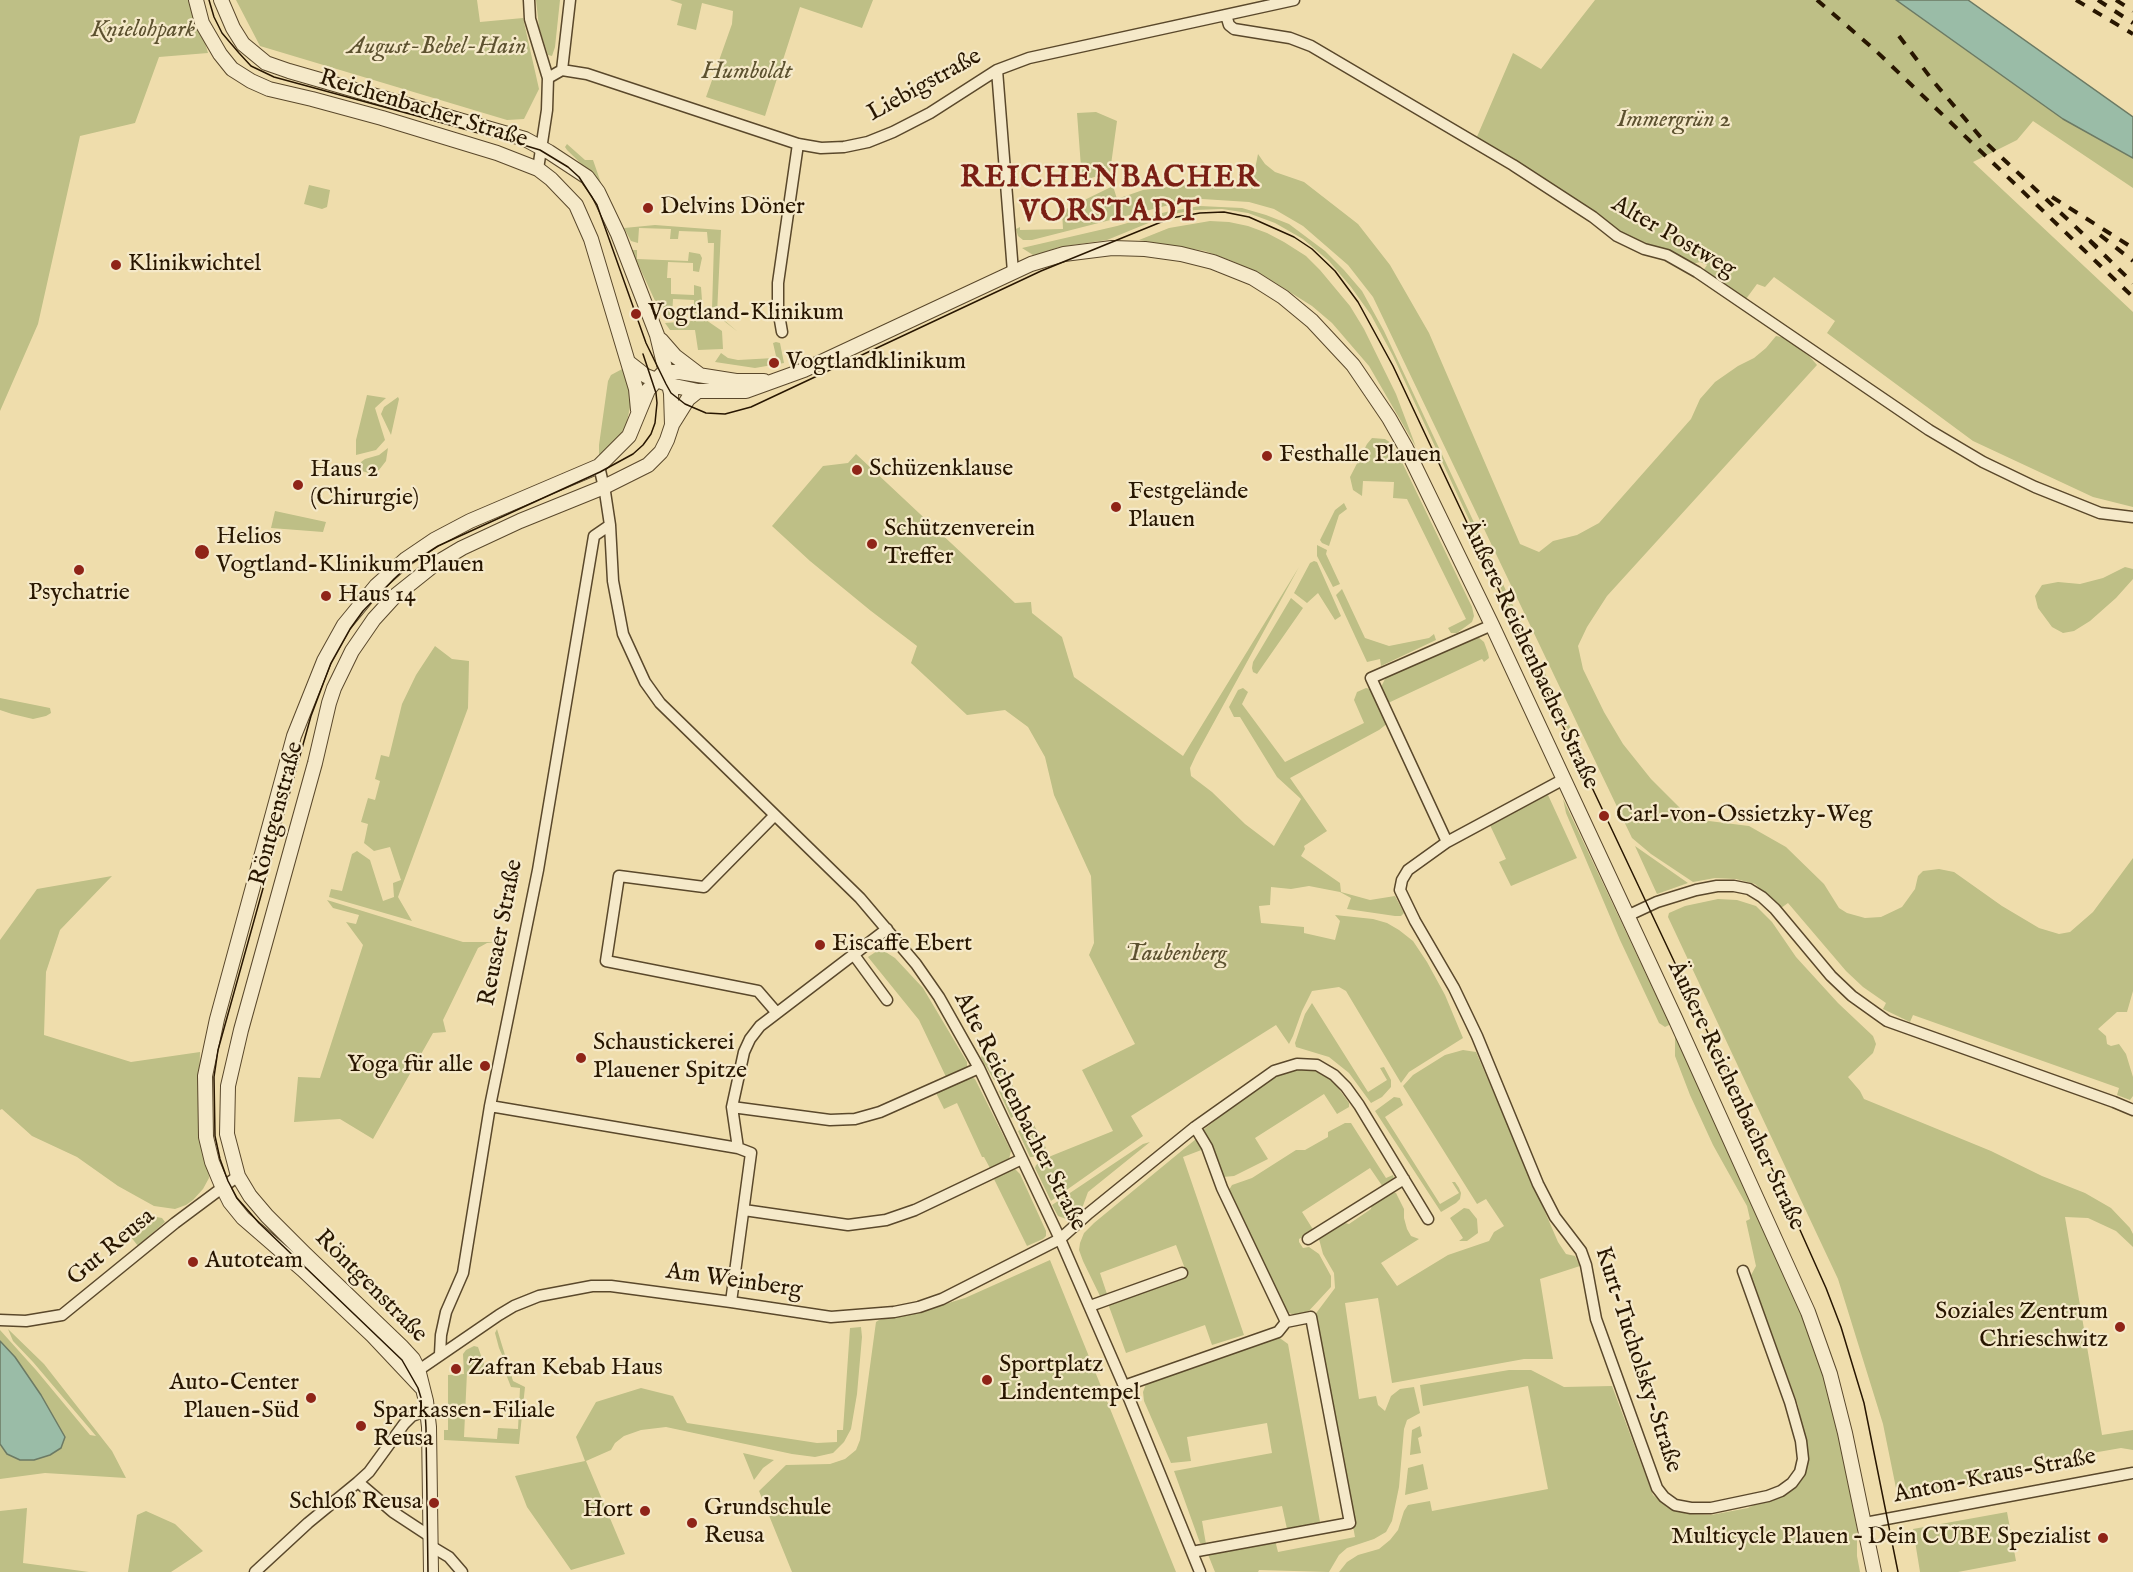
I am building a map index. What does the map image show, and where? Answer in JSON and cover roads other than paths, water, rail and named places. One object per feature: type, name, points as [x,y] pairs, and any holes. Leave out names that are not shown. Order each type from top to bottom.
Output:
[{"type":"street","name":"Reichenbacher Straße","points":[[196,0],[202,23],[220,54],[232,69],[251,81],[269,89],[382,118],[487,150],[538,169],[562,189],[576,205],[584,220],[628,362]]},
{"type":"street","name":"Reichenbacher Straße","points":[[221,0],[243,44],[266,63],[525,139],[587,177],[598,192],[618,234],[657,335]]},
{"type":"street","points":[[529,0],[530,20],[548,78],[547,110],[538,169]]},
{"type":"street","points":[[548,78],[562,70],[570,0]]},
{"type":"street","name":"Liebigstraße","points":[[562,70],[587,74],[798,144],[821,148],[844,147],[868,142],[930,113],[997,70],[1029,58],[1294,0]]},
{"type":"street","name":"Alter Postweg","points":[[1226,15],[1229,25],[1234,29],[1290,38],[1319,50],[1513,165],[1593,217],[1617,236],[1644,249],[1667,255],[1697,272],[1929,430],[1983,462],[2035,487],[2100,513],[2133,517]]},
{"type":"street","points":[[997,70],[1013,272]]},
{"type":"street","points":[[782,332],[778,309],[778,283],[798,144]]},
{"type":"street","name":"Äußere Reichenbacher Straße","points":[[669,379],[698,391],[746,391],[804,370],[1013,272],[1051,257],[1112,248],[1145,249],[1181,254],[1213,262],[1253,278],[1283,297],[1333,341],[1353,365],[1389,418],[1406,448],[1676,1018],[1808,1312],[1830,1374],[1865,1523],[1874,1572]]},
{"type":"street","points":[[657,335],[675,356],[702,376]]},
{"type":"street","name":"Röntgenstraße","points":[[428,1410],[414,1372],[412,1359],[267,1216],[250,1196],[238,1176],[227,1134],[228,1086],[329,703],[352,651],[374,619],[395,596],[435,564],[462,548],[520,521],[635,472],[661,452],[672,424],[669,379],[657,335]]},
{"type":"street","name":"Äußere Reichenbacher Straße","points":[[628,362],[654,381],[702,376],[736,381],[775,380]]},
{"type":"street","name":"Röntgenstraße","points":[[628,362],[636,389],[638,410]]},
{"type":"street","name":"Röntgenstraße","points":[[414,1372],[243,1218],[230,1202],[212,1162],[206,1137],[205,1076],[217,1019],[294,735],[324,660],[344,625],[376,586],[406,559],[434,540],[470,521],[598,466],[629,436],[638,410],[654,381]]},
{"type":"street","points":[[672,424],[688,399],[698,391]]},
{"type":"street","name":"Alte Reichenbacher Straße","points":[[598,466],[610,525],[613,581],[623,634],[645,682],[660,704],[860,898],[916,964],[939,997],[979,1068],[1060,1239],[1124,1386],[1200,1572]]},
{"type":"street","name":"Reusaer Straße","points":[[440,1354],[446,1312],[463,1273],[490,1106],[528,922],[594,536],[610,525]]},
{"type":"street","points":[[1492,626],[1371,678],[1447,842],[1564,779]]},
{"type":"street","points":[[774,816],[704,887],[619,876],[606,961],[758,991],[777,1013]]},
{"type":"street","name":"Kurt-Tucholsky-Straße","points":[[1447,842],[1408,870],[1402,880],[1400,890],[1468,1017],[1538,1184],[1555,1217],[1581,1251],[1586,1265],[1596,1319],[1657,1488],[1664,1497],[1676,1505],[1711,1508],[1768,1496],[1792,1483],[1800,1472],[1803,1459],[1801,1441],[1790,1402],[1743,1271]]},
{"type":"street","points":[[1626,916],[1657,902],[1696,890],[1734,885],[1749,889],[1776,909],[1838,982],[1860,1002],[1887,1021],[2133,1110]]},
{"type":"street","points":[[738,1148],[732,1107],[744,1052],[750,1038],[760,1026],[887,929]]},
{"type":"street","points":[[854,955],[887,1000]]},
{"type":"street","name":"Am Weinberg","points":[[414,1372],[514,1306],[539,1296],[577,1289],[611,1286],[831,1317],[894,1312],[942,1299],[1060,1239],[1195,1127],[1274,1071],[1297,1064],[1317,1065],[1334,1075],[1346,1087],[1428,1219]]},
{"type":"street","points":[[732,1107],[830,1120],[855,1119],[880,1112],[979,1068]]},
{"type":"street","points":[[490,1106],[738,1148],[752,1153],[731,1302]]},
{"type":"street","points":[[1195,1127],[1207,1147],[1222,1188],[1286,1322]]},
{"type":"street","points":[[744,1210],[848,1225],[876,1222],[915,1210],[1022,1159]]},
{"type":"street","name":"Gut Reusa","points":[[0,1320],[26,1321],[63,1315],[222,1186],[238,1176]]},
{"type":"street","points":[[1308,1239],[1404,1179]]},
{"type":"street","points":[[1090,1306],[1182,1273]]},
{"type":"street","points":[[1124,1386],[1278,1332],[1286,1322],[1311,1317],[1350,1523],[1192,1552]]},
{"type":"street","points":[[255,1572],[308,1523],[369,1472],[412,1416],[428,1410],[430,1572]]},
{"type":"street","name":"Anton-Kraus-Straße","points":[[1865,1523],[2133,1473]]},
{"type":"street","points":[[358,1482],[431,1542],[434,1548],[448,1557],[462,1572]]},
{"type":"tram line","points":[[209,0],[222,33],[251,66],[274,77],[540,150],[568,167],[579,177],[597,205],[646,343],[671,393],[685,404],[706,413],[725,414],[751,407],[1041,271],[1171,218],[1224,212],[1249,217],[1294,237],[1312,249],[1335,271],[1358,302],[1393,366],[1783,1192],[1826,1288],[1841,1327],[1864,1403],[1898,1572]]},
{"type":"tram line","points":[[428,1572],[426,1428],[425,1411],[418,1388],[402,1360],[259,1223],[237,1198],[220,1159],[215,1136],[214,1077],[218,1050],[311,716],[331,663],[350,629],[363,611],[394,579],[410,564],[438,546],[600,472],[633,454],[643,445],[655,423],[657,403],[643,354]]},
{"type":"railway","points":[[1817,0],[1875,50],[2133,297]]},
{"type":"railway","points":[[2076,0],[2133,34]]},
{"type":"railway","points":[[2098,0],[2133,23]]},
{"type":"railway","points":[[2116,0],[2133,11]]},
{"type":"railway","points":[[1899,36],[1933,81],[1983,140],[2097,247]]},
{"type":"railway","points":[[2052,197],[2133,248]]},
{"type":"railway","points":[[2100,235],[2133,261]]},
{"type":"railway","points":[[2090,241],[2133,283]]},
{"type":"place","name":"Delvins Döner","points":[[648,208]]},
{"type":"place","name":"Klinikwichtel","points":[[116,265]]},
{"type":"place","name":"Vogtland-Klinikum","points":[[636,314]]},
{"type":"place","name":"Vogtlandklinikum","points":[[774,363]]},
{"type":"place","name":"Festhalle Plauen","points":[[1267,456]]},
{"type":"place","name":"Schüzenklause","points":[[857,470]]},
{"type":"place","name":"Haus 2 (Chirurgie)","points":[[298,485]]},
{"type":"place","name":"Festgelände Plauen","points":[[1116,507]]},
{"type":"place","name":"Schützenverein Treffer","points":[[872,544]]},
{"type":"place","name":"Helios Vogtland-Klinikum Plauen","points":[[202,552]]},
{"type":"place","name":"Psychatrie","points":[[79,570]]},
{"type":"place","name":"Haus 14","points":[[326,596]]},
{"type":"place","name":"Carl-von-Ossietzky-Weg","points":[[1604,816]]},
{"type":"place","name":"Eiscaffe Ebert","points":[[820,945]]},
{"type":"place","name":"Schaustickerei Plauener Spitze","points":[[581,1058]]},
{"type":"place","name":"Yoga für alle","points":[[485,1066]]},
{"type":"place","name":"Autoteam","points":[[193,1262]]},
{"type":"place","name":"Soziales Zentrum Chrieschwitz","points":[[2120,1327]]},
{"type":"place","name":"Zafran Kebab Haus","points":[[456,1369]]},
{"type":"place","name":"Sportplatz Lindentempel","points":[[987,1380]]},
{"type":"place","name":"Auto-Center Plauen-Süd","points":[[311,1398]]},
{"type":"place","name":"Sparkassen-Filiale Reusa","points":[[361,1426]]},
{"type":"place","name":"Schloß Reusa","points":[[434,1503]]},
{"type":"place","name":"Hort","points":[[645,1511]]},
{"type":"place","name":"Grundschule Reusa","points":[[692,1523]]},
{"type":"place","name":"Multicycle Plauen – Dein CUBE Spezialist","points":[[2103,1538]]},
{"type":"district","name":"REICHENBACHER VORSTADT","points":[[1110,197]]},
{"type":"park label","name":"Knielohpark","points":[[143,31]]},
{"type":"park label","name":"August-Bebel-Hain","points":[[437,48]]},
{"type":"park label","name":"Humboldt","points":[[747,73]]},
{"type":"park label","name":"Immergrün 2","points":[[1674,121]]},
{"type":"park label","name":"Taubenberg","points":[[1176,955]]}]
